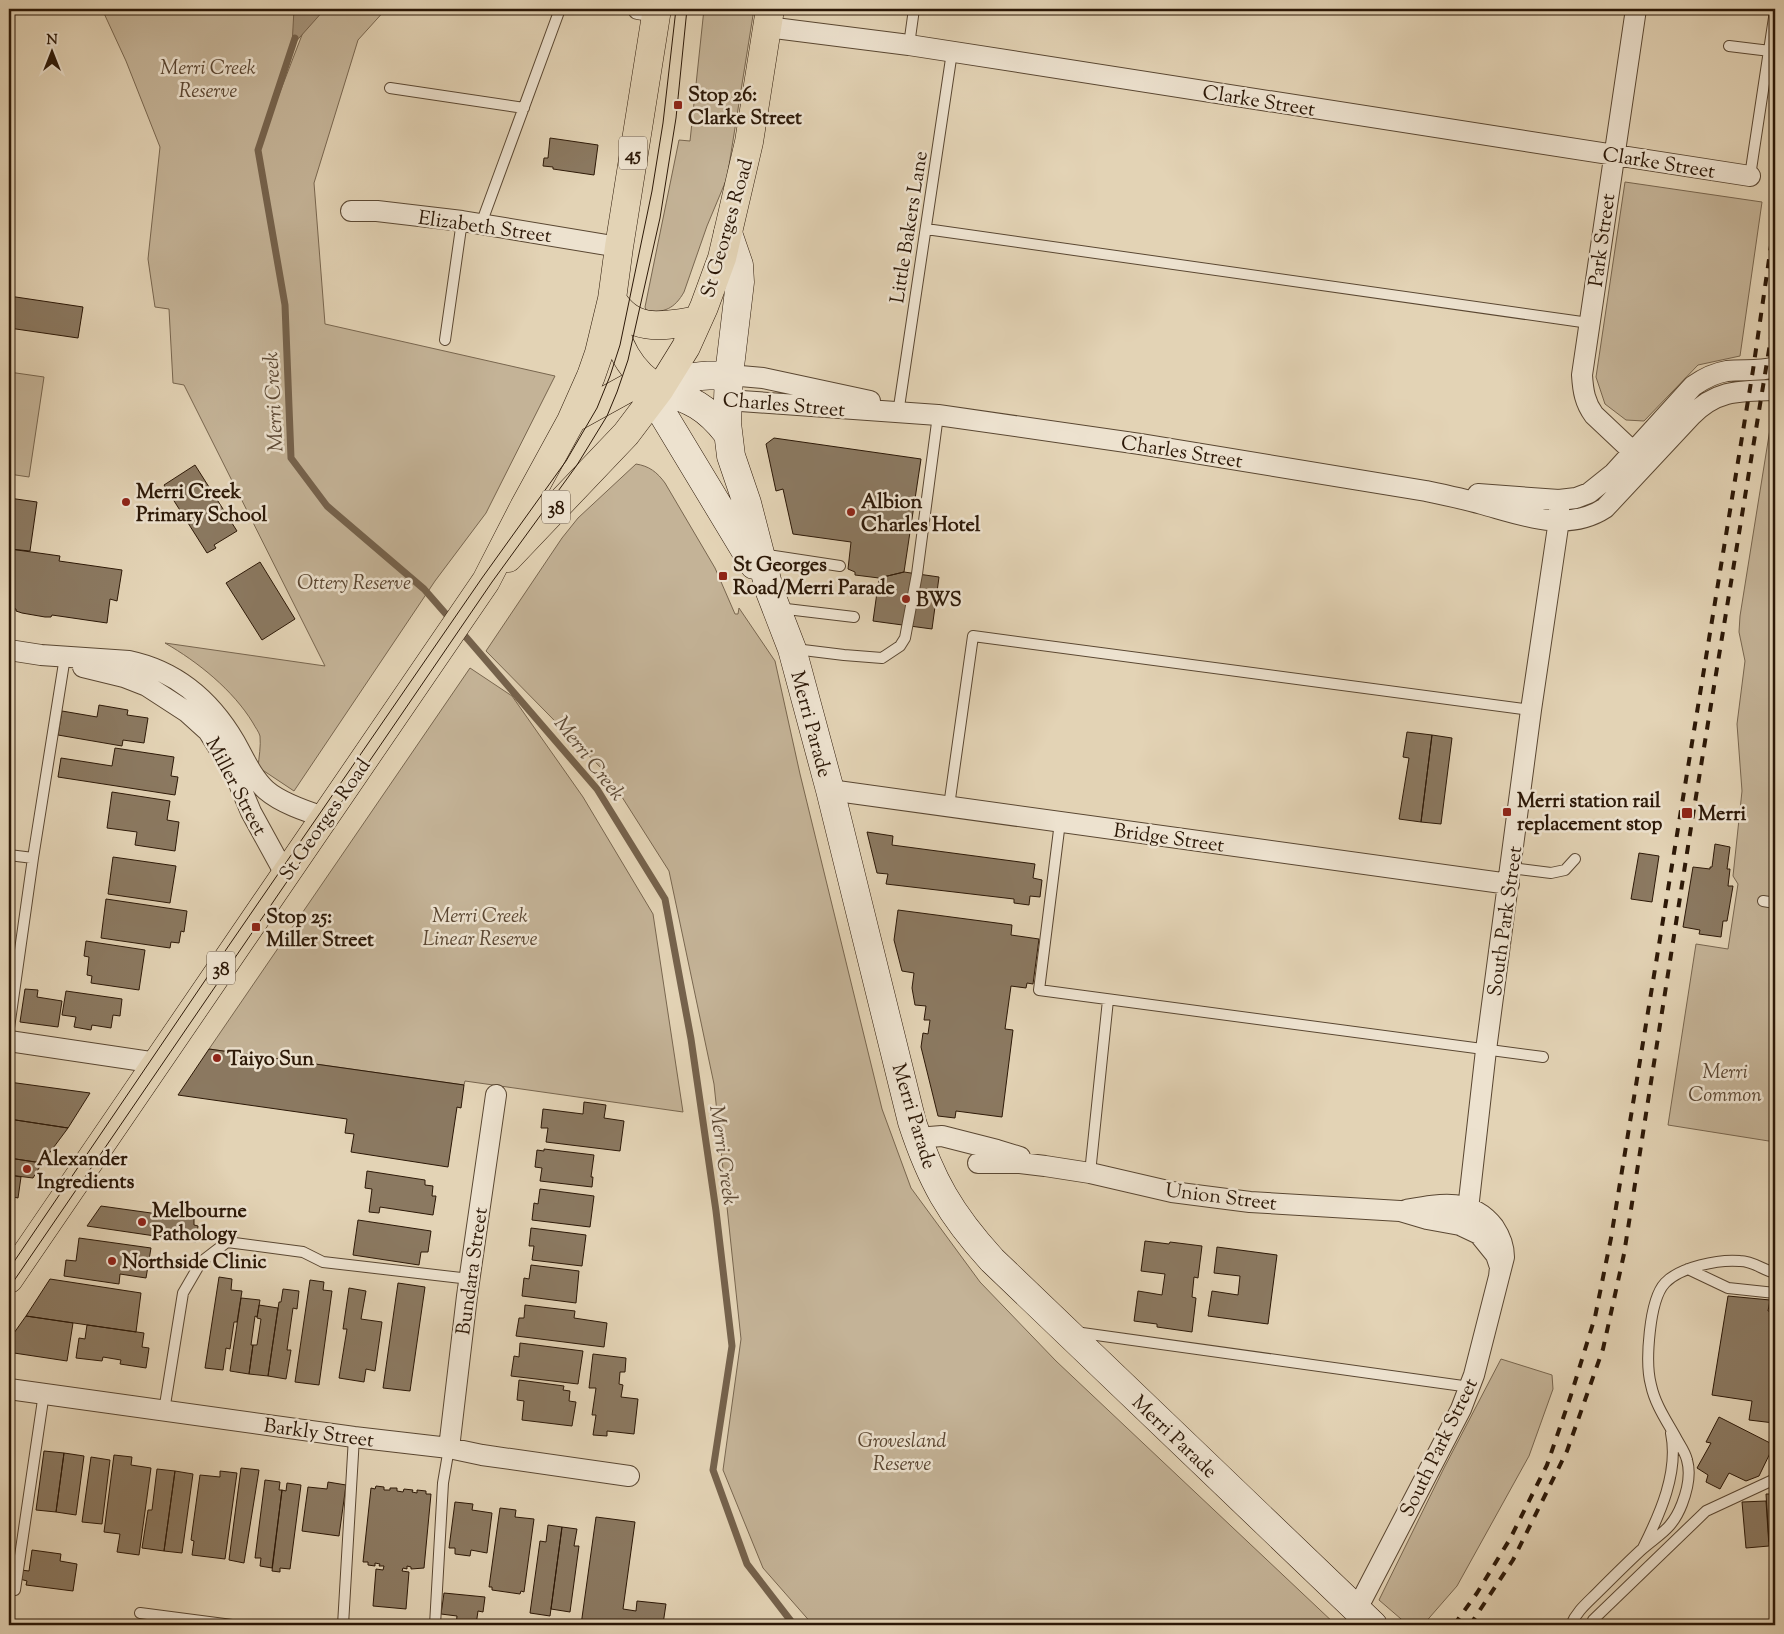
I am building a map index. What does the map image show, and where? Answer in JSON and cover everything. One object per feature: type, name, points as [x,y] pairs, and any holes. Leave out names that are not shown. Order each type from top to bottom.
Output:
[{"type":"highway","name":"St Georges Road","points":[[9,1279],[486,581],[567,428],[591,376],[612,299],[651,10]]},
{"type":"highway","name":"St Georges Road","points":[[486,581],[626,434],[660,389],[686,347],[722,258],[749,142],[768,18]]},
{"type":"highway","points":[[612,299],[626,317],[638,322],[660,325],[698,320]]},
{"type":"highway","points":[[612,299],[612,318],[620,345],[638,373],[650,384],[660,389]]},
{"type":"highway","points":[[567,428],[626,388],[641,386],[660,389]]},
{"type":"main road","name":"Merri Parade","points":[[728,233],[739,265],[740,282],[728,387],[727,433],[731,456],[747,503],[774,600],[792,649],[830,790],[917,1138],[927,1164],[939,1189],[965,1229],[992,1260],[1365,1617]]},
{"type":"main road","name":"Charles Street","points":[[660,389],[693,396],[728,387]]},
{"type":"main road","name":"Merri Parade","points":[[660,389],[660,403],[664,416],[774,600]]},
{"type":"main road","points":[[660,389],[700,406],[716,419],[727,433]]},
{"type":"street","name":"Park Street","points":[[1636,9],[1613,154],[1582,375],[1584,397],[1587,406],[1594,416],[1640,458]]},
{"type":"street","name":"Clarke Street","points":[[768,18],[909,46],[1750,176]]},
{"type":"street","name":"Elizabeth Street","points":[[351,211],[377,211],[471,222],[618,247]]},
{"type":"street","name":"Charles Street","points":[[728,387],[1130,443],[1426,491],[1456,497],[1532,518],[1575,520],[1599,512],[1612,501],[1681,398],[1698,382],[1723,372],[1775,367]]},
{"type":"street","name":"Charles Street","points":[[728,387],[755,376],[938,416]]},
{"type":"street","name":"Charles Street","points":[[1426,491],[1560,500],[1584,496],[1596,489],[1614,473],[1640,458],[1709,402],[1731,392],[1775,390]]},
{"type":"street","name":"South Park Street","points":[[1365,1617],[1470,1387],[1504,1257],[1500,1237],[1483,1215],[1467,1217],[1486,1050],[1531,710],[1560,520],[1560,500]]},
{"type":"street","name":"Miller Street","points":[[9,650],[41,655],[129,661],[140,663],[176,679],[196,693],[224,724],[255,777],[266,790],[280,799],[324,817]]},
{"type":"street","name":"Miller Street","points":[[41,655],[64,663],[135,680],[160,693],[197,721],[208,731],[228,760],[251,812],[286,874]]},
{"type":"street","name":"Bridge Street","points":[[830,790],[1060,822],[1510,876]]},
{"type":"street","points":[[9,1041],[157,1063]]},
{"type":"street","name":"Bundara Street","points":[[448,1448],[496,1095]]},
{"type":"street","name":"Union Street","points":[[917,1138],[942,1136],[997,1150],[1045,1166]]},
{"type":"street","name":"Union Street","points":[[978,1163],[1020,1163],[1045,1166],[1090,1173],[1152,1188],[1205,1197],[1259,1203],[1400,1211],[1445,1204],[1467,1217]]},
{"type":"street","name":"Barkly Street","points":[[9,1389],[354,1437],[448,1448],[482,1455],[629,1476]]},
{"type":"lane","points":[[445,340],[471,222],[524,108],[560,9]]},
{"type":"lane","points":[[909,46],[914,9]]},
{"type":"lane","points":[[1750,176],[1775,12]]},
{"type":"lane","points":[[1728,46],[1770,52]]},
{"type":"lane","name":"Little Bakers Lane","points":[[899,407],[952,52]]},
{"type":"lane","points":[[390,88],[524,108]]},
{"type":"lane","points":[[926,230],[1589,323]]},
{"type":"lane","points":[[792,649],[882,658],[900,646],[905,638],[917,574],[938,416]]},
{"type":"lane","points":[[760,554],[840,566]]},
{"type":"lane","points":[[774,600],[854,617]]},
{"type":"lane","points":[[949,806],[973,636],[1531,710]]},
{"type":"lane","points":[[9,1028],[33,858],[64,663]]},
{"type":"lane","points":[[1060,822],[1039,990],[1543,1057]]},
{"type":"lane","points":[[9,855],[33,858]]},
{"type":"lane","name":"Bridge Street","points":[[1510,876],[1566,870],[1575,859]]},
{"type":"lane","points":[[1763,901],[1775,902]]},
{"type":"lane","points":[[1090,1173],[1108,1000]]},
{"type":"lane","points":[[164,1410],[183,1293],[201,1262],[227,1242],[303,1252],[323,1262],[470,1279]]},
{"type":"lane","points":[[1571,1625],[1576,1614],[1642,1550],[1669,1528],[1681,1507],[1686,1489],[1688,1461],[1651,1388],[1648,1364],[1648,1343],[1662,1288],[1670,1279],[1688,1269],[1716,1263],[1741,1261],[1775,1273]]},
{"type":"lane","points":[[1688,1269],[1728,1288],[1775,1293]]},
{"type":"lane","points":[[1065,1330],[1470,1387]]},
{"type":"lane","points":[[9,1589],[16,1590],[44,1394]]},
{"type":"lane","points":[[1642,1550],[1652,1530],[1667,1488],[1673,1450],[1670,1427]]},
{"type":"lane","points":[[343,1625],[354,1437]]},
{"type":"lane","points":[[435,1625],[443,1483],[448,1448]]},
{"type":"lane","points":[[1592,1625],[1593,1620],[1706,1512],[1775,1479]]},
{"type":"lane","points":[[140,1613],[232,1625]]},
{"type":"green space","points":[[102,9],[305,9],[263,136],[312,9],[386,9],[358,40],[314,183],[325,324],[555,376],[486,513],[435,581],[294,791],[258,767],[260,736],[245,711],[235,699],[202,668],[165,643],[325,666],[184,385],[173,383],[169,309],[155,307],[148,259],[160,147],[126,61]]},
{"type":"green space","points":[[704,9],[754,9],[727,178],[707,226],[684,292],[673,306],[658,311],[646,310],[645,307],[679,140],[690,141]]},
{"type":"green space","points":[[1625,182],[1762,202],[1740,356],[1698,365],[1644,421],[1626,420],[1605,404],[1596,377]]},
{"type":"green space","points":[[9,372],[44,377],[29,477],[9,474]]},
{"type":"green space","name":"Merri Common","points":[[1774,404],[1775,1142],[1668,1125],[1696,944],[1728,949],[1738,884],[1733,876],[1742,791],[1737,724],[1745,661],[1739,632],[1740,616]]},
{"type":"green space","name":"Grovesland Reserve","points":[[636,464],[652,470],[665,483],[715,568],[735,614],[738,614],[739,608],[775,661],[800,774],[882,1109],[911,1188],[980,1282],[1056,1361],[1336,1625],[813,1625],[763,1568],[723,1470],[741,1339],[714,1084],[669,871],[608,775],[486,651],[562,538],[578,518]]},
{"type":"green space","name":"Merri Creek Linear Reserve","points":[[470,668],[512,696],[583,797],[653,914],[683,1112],[465,1081],[464,1085],[209,1049]]},
{"type":"green space","points":[[1501,1359],[1552,1375],[1553,1389],[1529,1456],[1457,1586],[1423,1625],[1408,1625],[1379,1600],[1444,1468]]},
{"type":"shaded area","points":[[294,9],[324,10],[292,46]]},
{"type":"building","points":[[550,138],[598,145],[594,175],[543,166],[544,158],[548,158]]},
{"type":"building","points":[[9,296],[83,307],[78,338],[9,328]]},
{"type":"building","name":"Albion Charles Hotel","points":[[774,438],[921,459],[904,572],[879,578],[855,575],[855,572],[848,569],[851,542],[793,534],[783,489],[776,491],[766,444]]},
{"type":"building","points":[[195,465],[237,531],[214,545],[216,548],[207,553],[164,485]]},
{"type":"building","points":[[9,498],[37,502],[30,551],[10,549],[9,556]]},
{"type":"building","points":[[10,549],[60,556],[59,561],[122,570],[117,601],[110,599],[107,623],[52,615],[51,617],[45,617],[22,613],[16,611],[16,609],[9,608]]},
{"type":"building","points":[[260,562],[295,619],[262,640],[226,583]]},
{"type":"building","name":"BWS","points":[[904,572],[939,577],[932,629],[873,621],[879,578]]},
{"type":"building","points":[[99,705],[128,710],[127,715],[148,718],[144,743],[123,740],[122,746],[58,735],[62,711],[97,717]]},
{"type":"building","points":[[1407,732],[1432,735],[1421,822],[1399,819],[1409,758],[1403,757]]},
{"type":"building","points":[[1432,735],[1452,738],[1441,824],[1421,822]]},
{"type":"building","points":[[115,748],[174,757],[171,776],[178,777],[175,795],[58,777],[61,758],[112,766]]},
{"type":"building","points":[[112,792],[170,801],[167,820],[179,822],[175,851],[135,845],[137,832],[107,828]]},
{"type":"building","points":[[867,832],[893,836],[892,845],[1035,864],[1033,878],[1042,880],[1040,897],[1030,896],[1029,905],[1014,903],[1014,899],[886,884],[888,874],[877,873]]},
{"type":"building","points":[[1715,844],[1730,847],[1727,869],[1730,869],[1728,886],[1733,886],[1727,921],[1723,921],[1721,937],[1699,934],[1700,930],[1683,927],[1693,867],[1710,869],[1712,867]]},
{"type":"building","points":[[1639,853],[1659,856],[1652,902],[1631,899]]},
{"type":"building","points":[[113,857],[176,866],[170,903],[108,894]]},
{"type":"building","points":[[106,899],[187,911],[184,932],[181,931],[179,943],[171,942],[170,948],[101,938]]},
{"type":"building","points":[[898,910],[1012,925],[1011,935],[1039,939],[1033,984],[1027,983],[1026,988],[1011,986],[1005,1029],[1013,1030],[1002,1117],[956,1111],[955,1118],[938,1116],[921,1047],[923,1033],[928,1034],[930,1020],[924,1020],[926,1006],[915,1005],[912,988],[914,973],[902,971],[894,940]]},
{"type":"building","points":[[86,941],[145,950],[139,990],[91,983],[92,976],[87,975],[89,957],[84,956]]},
{"type":"building","points":[[25,989],[38,990],[37,997],[62,1001],[58,1027],[20,1022]]},
{"type":"building","points":[[66,991],[122,999],[120,1016],[113,1015],[111,1028],[92,1025],[91,1030],[74,1027],[76,1017],[62,1015]]},
{"type":"building","points":[[209,1049],[464,1085],[461,1108],[457,1107],[448,1167],[351,1152],[354,1134],[345,1133],[347,1119],[178,1095]]},
{"type":"building","points":[[9,1082],[90,1093],[68,1128],[9,1119]]},
{"type":"building","points":[[584,1102],[606,1105],[604,1118],[624,1121],[620,1151],[546,1142],[548,1128],[541,1128],[543,1109],[583,1114]]},
{"type":"building","points":[[9,1119],[68,1128],[42,1163],[9,1158]]},
{"type":"building","points":[[544,1149],[594,1155],[591,1177],[593,1177],[592,1187],[540,1181],[542,1168],[535,1167],[537,1150],[544,1151]]},
{"type":"building","points":[[9,1158],[42,1163],[33,1178],[9,1175]]},
{"type":"building","points":[[367,1171],[425,1180],[425,1185],[433,1186],[432,1196],[436,1196],[433,1215],[380,1207],[379,1213],[369,1212],[372,1189],[365,1188]]},
{"type":"building","points":[[9,1175],[21,1177],[18,1198],[9,1196]]},
{"type":"building","points":[[540,1189],[594,1196],[590,1227],[532,1220],[534,1203],[538,1204]]},
{"type":"building","name":"Melbourne Pathology","points":[[101,1206],[194,1219],[194,1225],[198,1226],[196,1242],[87,1226]]},
{"type":"building","points":[[358,1220],[431,1231],[428,1252],[421,1252],[419,1265],[353,1255]]},
{"type":"building","points":[[531,1228],[586,1235],[582,1266],[532,1260],[534,1246],[529,1246]]},
{"type":"building","name":"Northside Clinic","points":[[79,1238],[151,1248],[146,1278],[120,1274],[119,1284],[64,1276],[66,1260],[76,1261]]},
{"type":"building","points":[[1145,1241],[1202,1246],[1198,1278],[1194,1277],[1192,1297],[1196,1298],[1192,1332],[1157,1327],[1157,1324],[1134,1321],[1138,1291],[1162,1295],[1165,1274],[1141,1271]]},
{"type":"building","points":[[1217,1247],[1277,1255],[1268,1324],[1208,1316],[1212,1291],[1238,1295],[1240,1276],[1214,1273]]},
{"type":"building","points":[[531,1265],[579,1271],[576,1303],[522,1296],[524,1278],[529,1279]]},
{"type":"building","points":[[219,1277],[232,1279],[231,1290],[242,1291],[237,1322],[234,1322],[230,1349],[226,1348],[223,1370],[205,1368]]},
{"type":"building","points":[[50,1279],[141,1293],[136,1332],[26,1316]]},
{"type":"building","points":[[310,1280],[324,1282],[323,1290],[332,1291],[319,1385],[295,1382]]},
{"type":"building","points":[[398,1283],[425,1287],[410,1391],[383,1388]]},
{"type":"building","points":[[349,1288],[366,1291],[361,1319],[382,1322],[375,1371],[366,1369],[364,1382],[339,1378],[347,1329],[343,1329]]},
{"type":"building","points":[[283,1289],[299,1291],[297,1309],[293,1308],[287,1350],[291,1350],[286,1379],[268,1376],[279,1302],[281,1302]]},
{"type":"building","points":[[1728,1296],[1770,1300],[1768,1311],[1775,1312],[1774,1423],[1749,1420],[1752,1401],[1712,1395]]},
{"type":"building","points":[[241,1298],[260,1300],[257,1317],[255,1316],[249,1374],[230,1371]]},
{"type":"building","points":[[259,1305],[278,1308],[268,1376],[249,1374],[253,1345],[257,1345],[261,1319],[257,1318]]},
{"type":"building","points":[[525,1305],[575,1311],[574,1318],[607,1323],[604,1347],[516,1336],[519,1318],[524,1318]]},
{"type":"building","points":[[26,1316],[73,1323],[67,1361],[14,1353],[9,1340]]},
{"type":"building","points":[[87,1325],[144,1333],[142,1347],[149,1348],[146,1368],[120,1364],[121,1360],[103,1357],[102,1361],[76,1358],[79,1338],[85,1339]]},
{"type":"building","points":[[520,1343],[583,1351],[578,1384],[511,1376],[514,1356],[519,1357]]},
{"type":"building","points":[[593,1354],[626,1358],[625,1372],[620,1372],[619,1384],[623,1385],[621,1397],[638,1399],[634,1434],[607,1431],[607,1436],[593,1435],[596,1415],[592,1415],[596,1388],[589,1388]]},
{"type":"building","points":[[519,1380],[564,1386],[563,1390],[570,1391],[569,1401],[576,1402],[572,1426],[522,1420],[524,1401],[517,1400]]},
{"type":"building","points":[[1719,1417],[1774,1445],[1759,1476],[1746,1481],[1729,1473],[1720,1489],[1706,1482],[1708,1475],[1697,1468],[1711,1443],[1706,1442]]},
{"type":"building","points":[[44,1451],[64,1453],[56,1512],[36,1510]]},
{"type":"building","points":[[64,1453],[84,1456],[76,1515],[56,1512]]},
{"type":"building","points":[[114,1455],[132,1457],[131,1465],[151,1468],[139,1555],[117,1552],[120,1534],[104,1532]]},
{"type":"building","points":[[91,1457],[110,1460],[102,1524],[82,1522]]},
{"type":"building","points":[[241,1468],[259,1470],[244,1563],[229,1560]]},
{"type":"building","points":[[157,1469],[175,1471],[164,1551],[142,1548],[148,1510],[152,1510]]},
{"type":"building","points":[[175,1471],[193,1474],[182,1553],[164,1551]]},
{"type":"building","points":[[220,1471],[237,1473],[225,1559],[192,1555],[194,1541],[191,1540],[200,1475],[220,1477]]},
{"type":"building","points":[[265,1480],[280,1482],[279,1490],[282,1490],[272,1568],[260,1566],[261,1558],[255,1558]]},
{"type":"building","points":[[328,1482],[346,1485],[339,1536],[302,1531],[308,1487],[327,1489]]},
{"type":"building","points":[[287,1483],[301,1485],[290,1569],[280,1568],[280,1572],[272,1571],[282,1490],[286,1491]]},
{"type":"building","points":[[376,1486],[384,1487],[384,1490],[397,1488],[397,1491],[403,1492],[404,1489],[413,1490],[412,1492],[417,1493],[417,1490],[426,1491],[426,1494],[431,1494],[424,1568],[411,1569],[411,1567],[407,1566],[407,1569],[403,1568],[402,1571],[409,1572],[406,1609],[373,1606],[376,1569],[383,1570],[384,1566],[379,1566],[380,1564],[375,1563],[375,1566],[368,1565],[368,1562],[363,1562],[371,1488],[375,1489]]},
{"type":"building","points":[[1766,1494],[1775,1494],[1775,1542],[1769,1542]]},
{"type":"building","points":[[1766,1501],[1769,1546],[1746,1548],[1742,1502]]},
{"type":"building","points":[[455,1502],[473,1504],[472,1510],[492,1513],[487,1553],[471,1550],[470,1556],[455,1554],[455,1548],[449,1548]]},
{"type":"building","points":[[500,1508],[516,1510],[515,1517],[534,1519],[524,1592],[521,1591],[520,1594],[492,1590],[492,1587],[489,1587]]},
{"type":"building","points":[[596,1517],[635,1522],[623,1609],[636,1611],[637,1601],[666,1604],[663,1624],[668,1625],[581,1625]]},
{"type":"building","points":[[548,1525],[562,1527],[550,1616],[530,1613],[540,1541],[546,1542]]},
{"type":"building","points":[[562,1527],[577,1529],[574,1546],[579,1546],[570,1612],[551,1609]]},
{"type":"building","points":[[32,1550],[61,1554],[60,1561],[77,1564],[73,1591],[26,1585],[27,1581],[20,1579],[21,1570],[29,1571]]},
{"type":"building","points":[[444,1593],[485,1597],[483,1612],[478,1611],[476,1625],[456,1625],[457,1616],[441,1614]]},
{"type":"waterway","name":"Merri Creek","points":[[295,38],[258,150],[285,305],[291,458],[327,506],[424,589],[452,621]]},
{"type":"waterway","name":"Merri Creek","points":[[459,629],[597,789],[665,899],[691,1039],[716,1211],[732,1346],[713,1470],[747,1564],[794,1625]]},
{"type":"tram line","points":[[9,1269],[482,578],[566,461],[597,408],[620,345],[652,191],[663,123],[676,9]]},
{"type":"tram line","points":[[9,1288],[492,582],[577,465],[607,416],[628,360],[660,218],[676,118],[687,9]]},
{"type":"railway","points":[[1454,1625],[1477,1593],[1510,1539],[1547,1465],[1595,1317],[1611,1238],[1753,370],[1775,218]]},
{"type":"railway","points":[[1470,1625],[1513,1560],[1567,1451],[1603,1349],[1624,1254],[1775,313]]},
{"type":"place","name":"Stop 26: Clarke Street","points":[[678,105]]},
{"type":"place","name":"Merri Creek Primary School","points":[[126,502]]},
{"type":"place","name":"Albion Charles Hotel","points":[[851,512]]},
{"type":"place","name":"St Georges Road/Merri Parade","points":[[723,576]]},
{"type":"place","name":"BWS","points":[[906,599]]},
{"type":"place","name":"Merri station rail replacement stop","points":[[1507,812]]},
{"type":"place","name":"Merri","points":[[1687,813]]},
{"type":"place","name":"Stop 25: Miller Street","points":[[256,927]]},
{"type":"place","name":"Taiyo Sun","points":[[217,1058]]},
{"type":"place","name":"Alexander Ingredients","points":[[27,1169]]},
{"type":"place","name":"Melbourne Pathology","points":[[142,1222]]},
{"type":"place","name":"Northside Clinic","points":[[112,1261]]},
{"type":"park label","name":"Merri Creek Reserve","points":[[208,78]]},
{"type":"park label","name":"Ottery Reserve","points":[[354,582]]}]
